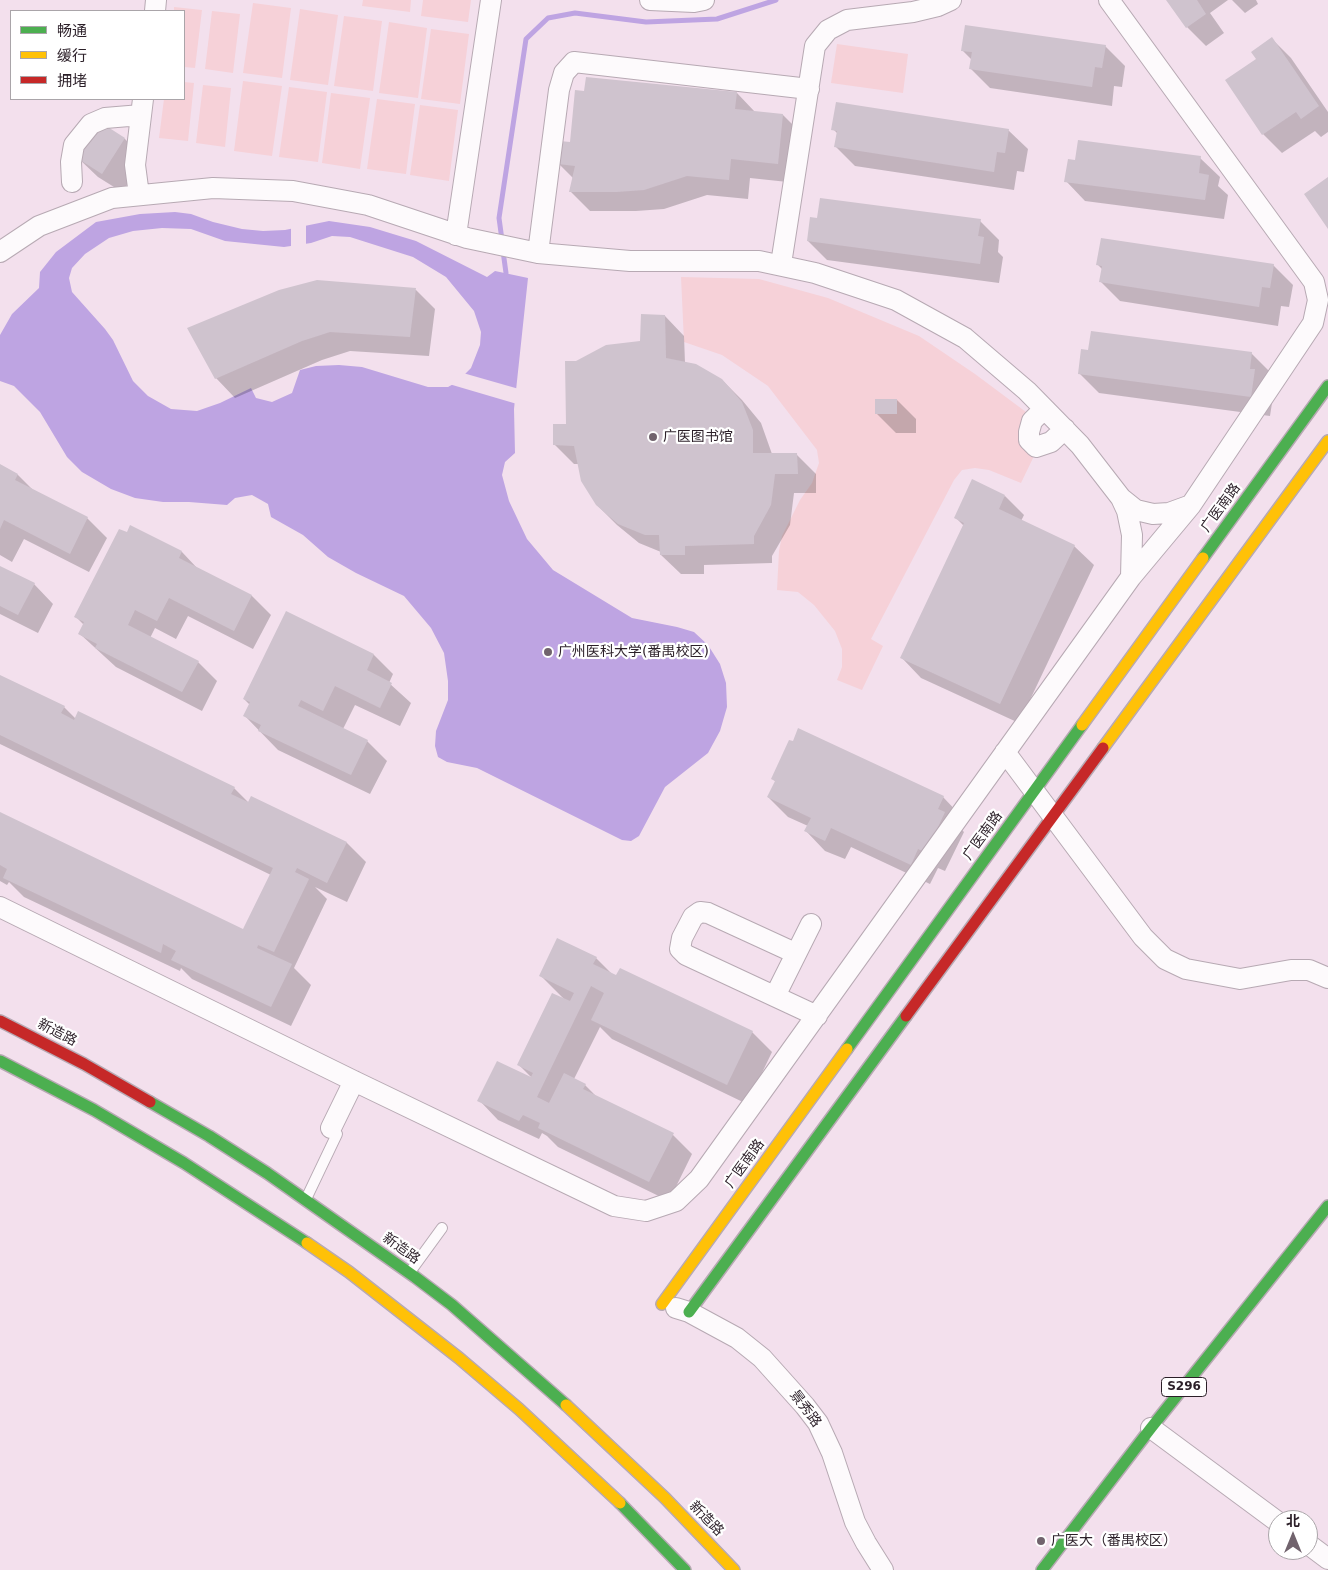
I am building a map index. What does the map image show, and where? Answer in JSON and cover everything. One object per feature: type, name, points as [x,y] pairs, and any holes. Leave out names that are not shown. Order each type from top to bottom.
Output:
[{"type":"main road","name":"广医南路","points":[[662,1304],[1328,386]]},
{"type":"main road","points":[[689,1312],[1328,442]]},
{"type":"main road","name":"新造路","points":[[0,1021],[84,1064],[218,1142],[306,1200],[410,1273],[460,1312],[543,1383],[664,1498],[734,1570]]},
{"type":"main road","points":[[0,1061],[94,1110],[184,1163],[279,1223],[348,1272],[459,1358],[519,1409],[612,1495],[685,1570]]},
{"type":"main road","name":"S296","points":[[1042,1570],[1151,1428],[1328,1206]]},
{"type":"street","points":[[462,236],[491,0]]},
{"type":"street","points":[[650,0],[694,2],[704,0]]},
{"type":"street","points":[[781,264],[815,46],[828,30],[847,20],[913,12],[938,6],[951,0]]},
{"type":"street","points":[[0,906],[354,1081],[614,1206],[646,1211],[676,1201],[700,1179],[1131,578],[1191,505],[1313,323],[1318,300],[1314,282],[1109,0]]},
{"type":"street","points":[[538,253],[559,90],[564,73],[574,62],[809,89]]},
{"type":"street","points":[[72,182],[71,162],[74,145],[91,124],[142,107],[135,165],[139,195]]},
{"type":"street","points":[[0,252],[39,226],[112,198],[212,188],[293,191],[368,205],[462,236],[538,253],[630,261],[759,261],[781,264],[815,273],[896,300],[965,338],[1026,391],[1080,445],[1121,498],[1127,511],[1132,535],[1131,578]]},
{"type":"street","points":[[1044,409],[1032,421],[1029,432],[1029,440],[1036,447],[1051,442],[1065,429]]},
{"type":"street","points":[[1121,498],[1136,510],[1152,514],[1169,513],[1191,505]]},
{"type":"street","points":[[1006,752],[1143,937],[1165,959],[1186,969],[1240,979],[1291,970],[1309,970],[1328,978]]},
{"type":"street","points":[[795,953],[708,913],[700,912],[693,917],[682,938],[680,948],[686,955],[817,1016]]},
{"type":"street","points":[[775,996],[811,924]]},
{"type":"street","points":[[334,1131],[354,1081]]},
{"type":"street","name":"景秀路","points":[[662,1304],[689,1312],[738,1338],[762,1358],[805,1406],[818,1423],[832,1453],[855,1522],[884,1570]]},
{"type":"street","points":[[1151,1428],[1268,1515]]},
{"type":"lane","points":[[306,1200],[334,1131]]},
{"type":"lane","points":[[410,1273],[442,1228]]},
{"type":"shaded area","points":[[363,0],[411,0],[410,12],[362,6]]},
{"type":"shaded area","points":[[423,0],[471,0],[468,22],[421,16]]},
{"type":"shaded area","points":[[253,3],[291,8],[282,78],[243,73]]},
{"type":"shaded area","points":[[174,7],[202,10],[195,68],[185,67],[185,10],[174,10]]},
{"type":"shaded area","points":[[300,9],[338,15],[328,85],[290,80]]},
{"type":"shaded area","points":[[212,11],[240,14],[233,73],[205,69]]},
{"type":"shaded area","points":[[344,16],[382,21],[373,91],[334,86]]},
{"type":"shaded area","points":[[389,22],[427,28],[418,98],[379,93]]},
{"type":"shaded area","points":[[431,29],[469,34],[460,104],[421,99]]},
{"type":"shaded area","points":[[837,44],[908,54],[903,93],[831,83]]},
{"type":"shaded area","points":[[243,81],[282,86],[272,156],[234,151]]},
{"type":"shaded area","points":[[185,82],[194,83],[188,141],[159,138],[164,100],[185,100]]},
{"type":"shaded area","points":[[203,85],[231,88],[225,147],[196,143]]},
{"type":"shaded area","points":[[289,87],[327,92],[318,162],[279,157]]},
{"type":"shaded area","points":[[331,93],[370,98],[360,169],[322,163]]},
{"type":"shaded area","points":[[377,99],[415,104],[406,174],[367,169]]},
{"type":"shaded area","points":[[420,105],[458,110],[449,181],[410,175]]},
{"type":"shaded area","points":[[175,212],[191,214],[242,229],[263,231],[285,230],[329,221],[370,227],[416,241],[487,277],[495,271],[528,278],[514,409],[515,453],[505,462],[502,475],[509,501],[527,539],[553,570],[632,618],[694,632],[708,645],[720,664],[726,683],[727,707],[720,731],[708,753],[665,787],[639,836],[631,841],[622,840],[477,768],[447,762],[438,757],[435,746],[436,731],[448,700],[448,681],[444,653],[431,628],[404,596],[328,557],[303,535],[271,517],[268,504],[252,495],[235,498],[227,505],[163,502],[135,498],[111,489],[82,472],[67,457],[40,412],[14,386],[0,381],[0,335],[12,314],[39,288],[40,272],[56,252],[96,222],[140,214]],"holes":[[[162,228],[191,229],[225,241],[284,247],[311,243],[332,236],[350,237],[413,257],[446,277],[474,311],[481,332],[480,345],[471,368],[457,382],[448,387],[428,387],[362,367],[316,366],[300,370],[292,393],[272,402],[256,398],[251,388],[220,403],[197,411],[171,409],[148,396],[133,381],[113,340],[72,292],[69,278],[72,268],[85,254],[109,238],[133,231]]]},
{"type":"shaded area","points":[[681,277],[759,279],[828,298],[919,336],[1026,412],[1022,422],[1034,456],[1021,483],[989,470],[975,468],[962,470],[954,480],[871,639],[883,646],[862,690],[837,680],[842,667],[842,649],[835,631],[814,605],[798,592],[777,590],[779,551],[782,536],[800,500],[812,483],[819,463],[817,450],[768,386],[722,355],[684,342]]},
{"type":"pier","points":[[306,223],[306,246],[291,248],[291,226]]},
{"type":"pier","points":[[463,373],[519,389],[517,404],[449,384]]},
{"type":"building","points":[[1166,0],[1197,0],[1206,14],[1186,28]]},
{"type":"building","points":[[965,25],[1106,45],[1102,68],[1095,67],[1092,87],[969,69],[972,52],[961,51]]},
{"type":"building","points":[[1272,37],[1319,106],[1301,119],[1296,112],[1262,135],[1225,80],[1256,59],[1251,52]]},
{"type":"building","points":[[586,77],[737,92],[735,109],[783,114],[778,164],[731,159],[729,180],[687,176],[644,190],[569,192],[575,166],[558,164],[560,141],[570,142],[575,90],[584,91]]},
{"type":"building","points":[[836,102],[1009,129],[1005,153],[997,152],[994,172],[834,147],[837,131],[831,130]]},
{"type":"building","points":[[100,122],[125,138],[102,174],[77,158]]},
{"type":"building","points":[[1078,140],[1201,156],[1199,173],[1209,175],[1205,200],[1064,182],[1068,159],[1075,160]]},
{"type":"building","points":[[1328,177],[1328,229],[1304,194]]},
{"type":"building","points":[[820,198],[981,219],[978,236],[984,237],[980,264],[807,241],[810,217],[817,218]]},
{"type":"building","points":[[1101,238],[1274,264],[1270,288],[1262,287],[1259,307],[1099,282],[1102,266],[1096,265]]},
{"type":"building","points":[[317,280],[416,288],[410,337],[330,332],[302,341],[215,379],[187,328],[279,290]]},
{"type":"building","name":"广医图书馆","points":[[641,314],[665,315],[666,358],[696,364],[722,379],[742,402],[753,430],[753,453],[797,453],[798,474],[775,474],[771,505],[754,536],[754,544],[685,546],[685,555],[660,555],[659,535],[645,535],[618,524],[596,505],[581,481],[574,446],[553,445],[553,424],[566,424],[565,361],[576,361],[606,345],[640,341]]},
{"type":"building","points":[[1091,331],[1252,352],[1250,369],[1255,369],[1251,397],[1078,374],[1081,349],[1088,350]]},
{"type":"building","points":[[875,399],[897,399],[897,414],[875,414]]},
{"type":"building","points":[[0,464],[18,474],[15,480],[88,517],[70,554],[4,520],[0,529]]},
{"type":"building","points":[[972,479],[1005,495],[999,509],[1075,545],[1000,704],[900,658],[964,523],[954,518]]},
{"type":"building","points":[[130,525],[182,551],[179,558],[252,595],[234,631],[169,598],[157,621],[135,610],[128,625],[199,661],[182,692],[95,648],[97,644],[78,634],[84,622],[74,617],[119,529],[127,532]]},
{"type":"building","points":[[0,566],[35,583],[18,615],[0,606]]},
{"type":"building","points":[[286,611],[374,654],[367,670],[392,683],[380,708],[335,686],[323,711],[301,700],[298,706],[368,740],[351,775],[258,731],[261,725],[243,716],[250,702],[243,699]]},
{"type":"building","points":[[0,675],[65,706],[61,713],[74,720],[78,711],[235,787],[231,794],[248,802],[251,796],[347,842],[327,883],[297,868],[295,872],[309,879],[274,952],[258,945],[257,948],[292,964],[271,1007],[171,960],[176,951],[163,944],[161,953],[3,878],[7,869],[0,865],[0,812],[243,929],[273,868],[0,735]]},
{"type":"building","points":[[798,728],[944,796],[938,809],[945,812],[926,853],[918,849],[911,865],[831,828],[825,841],[804,831],[811,818],[767,797],[775,781],[771,779],[789,740],[793,741]]},
{"type":"building","points":[[557,938],[597,957],[593,964],[616,975],[620,968],[753,1031],[727,1085],[591,1020],[604,993],[591,986],[537,1097],[549,1103],[564,1073],[586,1084],[583,1089],[674,1133],[649,1182],[538,1128],[540,1123],[523,1115],[519,1121],[477,1101],[497,1061],[531,1077],[533,1073],[517,1065],[552,993],[570,1001],[574,993],[539,976]]},
{"type":"waterway","points":[[502,240],[499,218],[526,39],[548,18],[575,13],[646,22],[717,19],[776,0]]},
{"type":"waterway","points":[[503,251],[506,273]]},
{"type":"traffic: fast","points":[[1203,558],[1328,386]]},
{"type":"traffic: fast","points":[[847,1049],[1082,725]]},
{"type":"traffic: fast","points":[[689,1312],[906,1016]]},
{"type":"traffic: fast","points":[[0,1061],[94,1110],[184,1163],[307,1243]]},
{"type":"traffic: fast","points":[[150,1102],[209,1136],[267,1173],[415,1277],[452,1305],[566,1405]]},
{"type":"traffic: fast","points":[[1042,1570],[1151,1428],[1328,1206]]},
{"type":"traffic: fast","points":[[620,1503],[685,1570]]},
{"type":"traffic: slow","points":[[1103,748],[1328,441]]},
{"type":"traffic: slow","points":[[1082,725],[1203,558]]},
{"type":"traffic: slow","points":[[662,1304],[847,1049]]},
{"type":"traffic: slow","points":[[307,1243],[349,1272],[459,1358],[519,1409],[620,1503]]},
{"type":"traffic: slow","points":[[566,1405],[665,1498],[734,1570]]},
{"type":"traffic: jam","points":[[906,1016],[1103,748]]},
{"type":"traffic: jam","points":[[0,1021],[84,1064],[150,1102]]},
{"type":"place","name":"广医图书馆","points":[[653,437]]},
{"type":"place","name":"广州医科大学(番禺校区)","points":[[548,652]]},
{"type":"place","name":"广医大（番禺校区）","points":[[1041,1541]]}]
